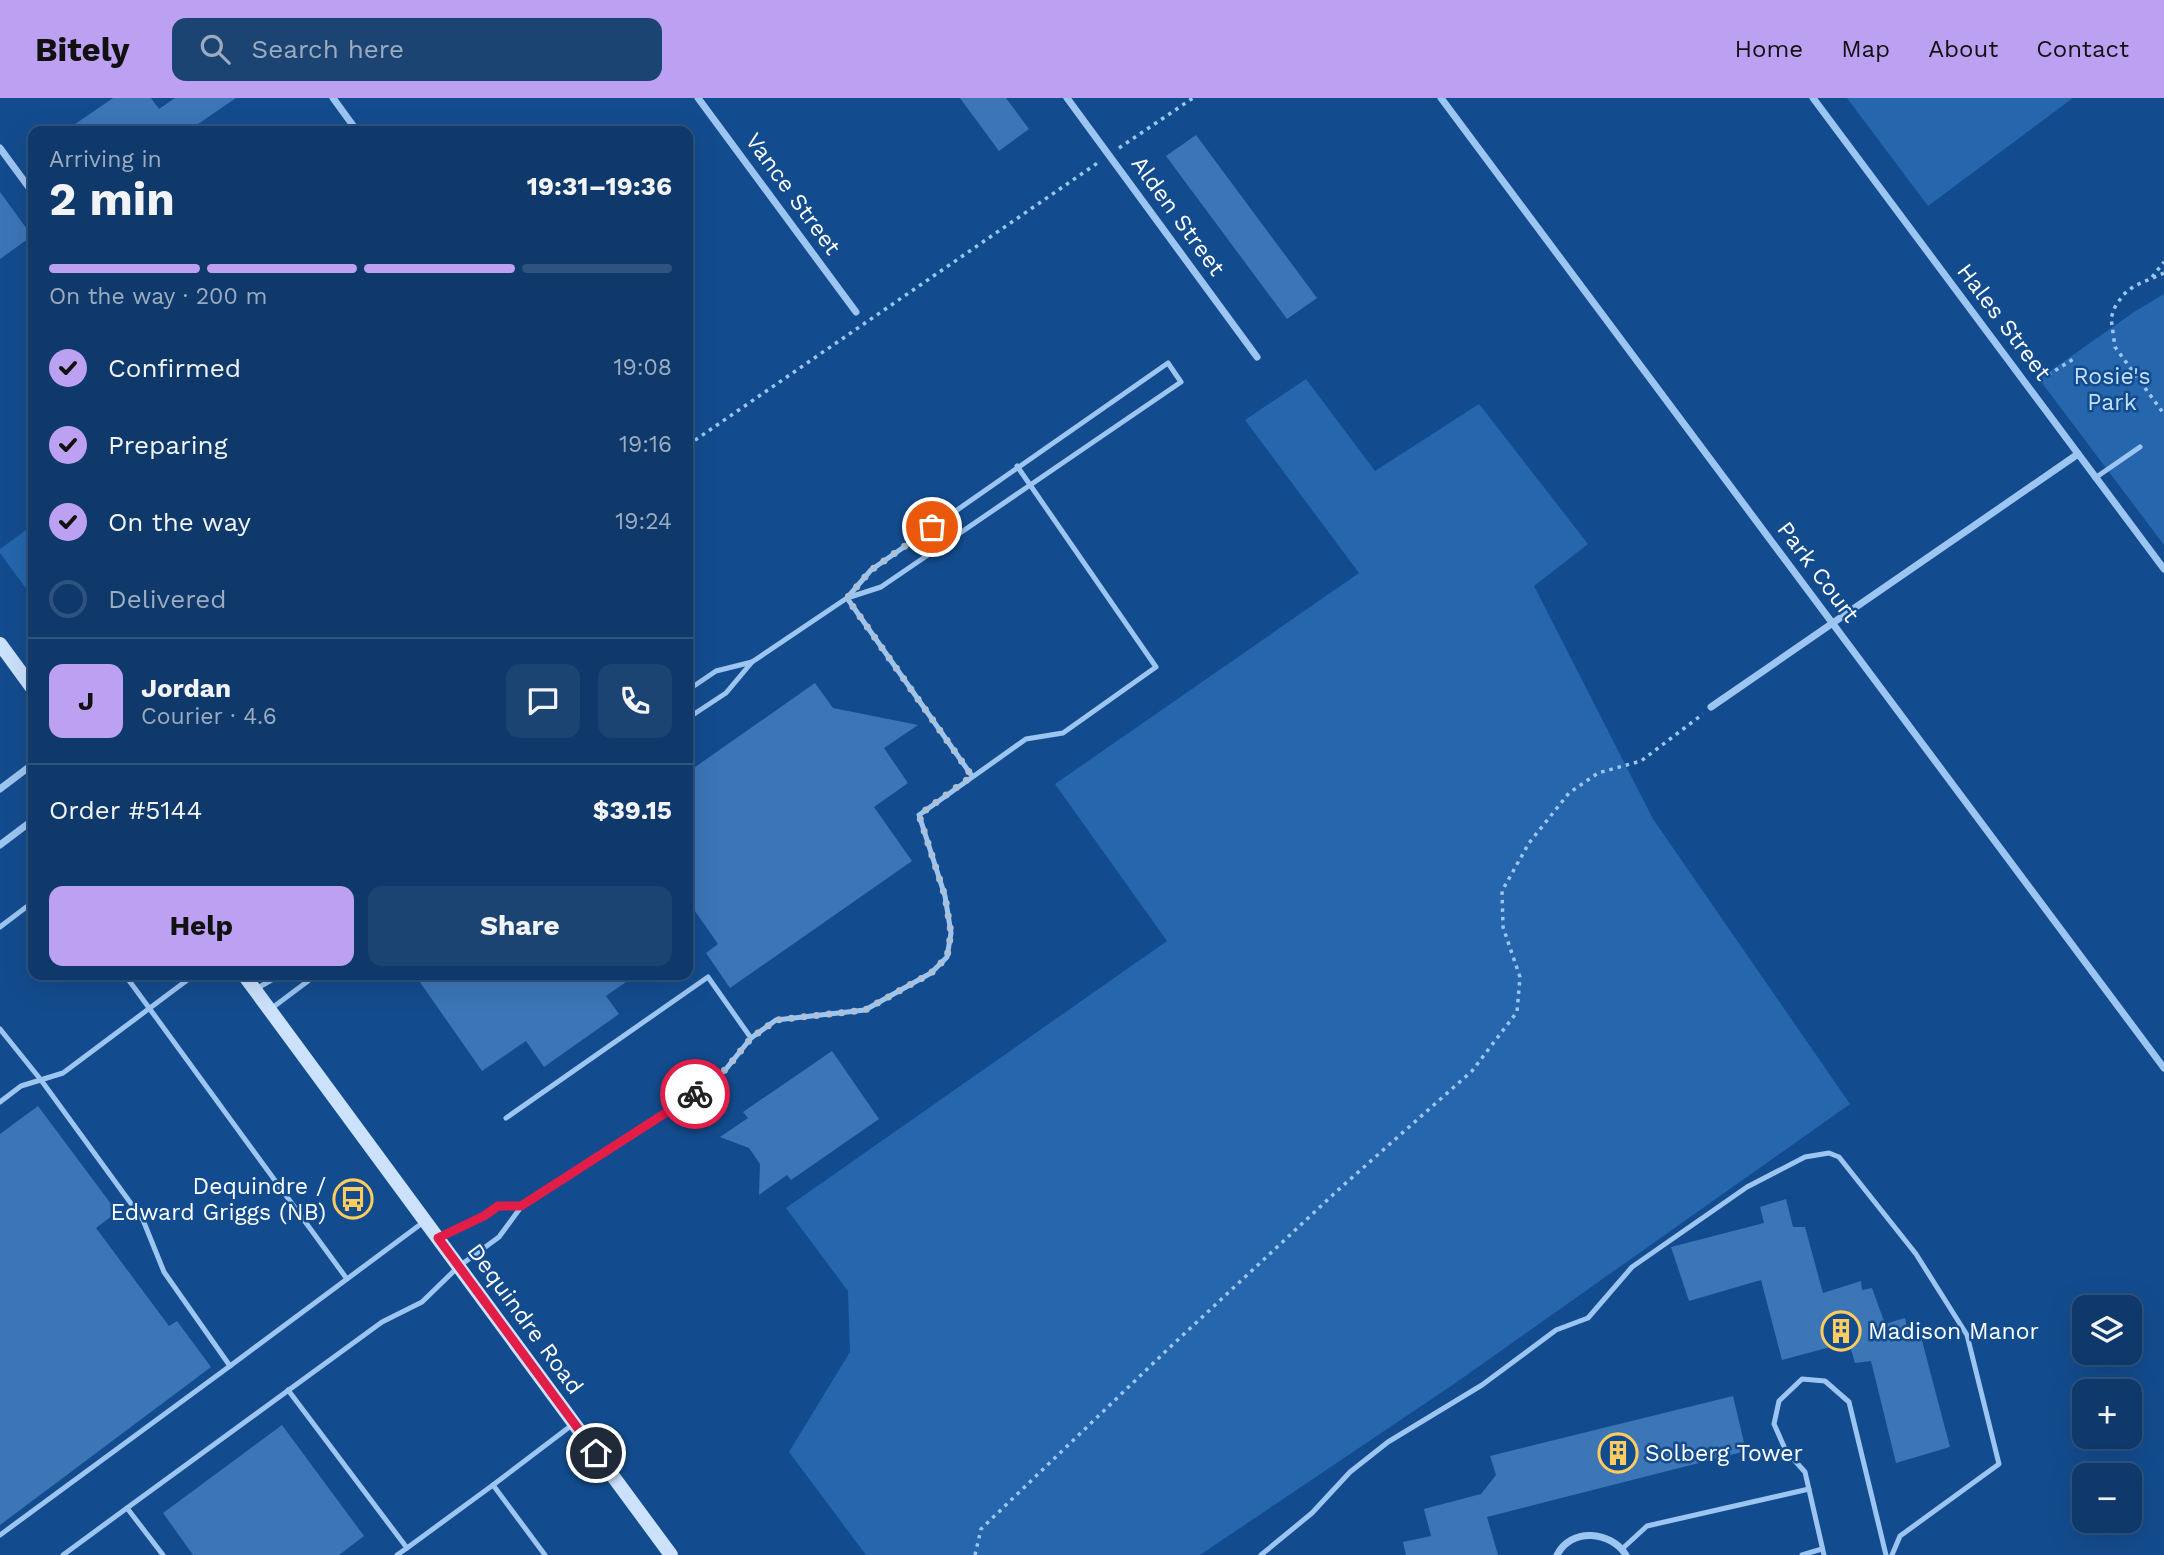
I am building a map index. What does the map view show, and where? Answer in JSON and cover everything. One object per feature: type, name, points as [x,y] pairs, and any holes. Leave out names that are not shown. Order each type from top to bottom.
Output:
[{"type":"main road","points":[[0,644],[28,683]]},
{"type":"main road","name":"Dequindre Road","points":[[248,980],[671,1555]]},
{"type":"street","points":[[333,98],[353,126]]},
{"type":"street","name":"Vance Street","points":[[698,98],[856,312]]},
{"type":"street","name":"Alden Street","points":[[1067,98],[1257,357]]},
{"type":"street","name":"Park Court","points":[[1441,98],[2164,1068]]},
{"type":"street","name":"Hales Street","points":[[1812,98],[2164,569]]},
{"type":"street","points":[[0,148],[28,185]]},
{"type":"street","points":[[1711,707],[2077,454]]},
{"type":"street","points":[[0,789],[28,768]]},
{"type":"street","points":[[0,845],[28,824]]},
{"type":"street","points":[[1557,1555],[1571,1541],[1583,1535],[1602,1536],[1613,1541],[1624,1552]]},
{"type":"lane","points":[[693,715],[726,693],[752,662],[847,598],[871,570],[1168,363],[1181,382],[881,587],[847,598]]},
{"type":"lane","points":[[2095,478],[2140,447]]},
{"type":"lane","points":[[63,1555],[382,1322],[422,1301],[458,1267],[499,1237],[521,1206],[707,1086],[726,1069],[751,1038],[776,1020],[865,1010],[931,973],[947,957],[951,933],[945,896],[919,815],[1026,739],[1063,733],[1156,667],[1017,466]]},
{"type":"lane","points":[[847,598],[972,776]]},
{"type":"lane","points":[[693,687],[716,671],[752,662]]},
{"type":"lane","points":[[0,927],[28,906]]},
{"type":"lane","points":[[506,1118],[708,977],[751,1038]]},
{"type":"lane","points":[[129,980],[347,1279]]},
{"type":"lane","points":[[0,1102],[21,1086],[63,1073],[187,980]]},
{"type":"lane","points":[[255,990],[272,980]]},
{"type":"lane","points":[[269,1010],[309,980]]},
{"type":"lane","points":[[0,1029],[41,1080],[143,1220],[164,1272],[230,1366]]},
{"type":"lane","points":[[1261,1555],[1312,1513],[1350,1472],[1388,1442],[1482,1385],[1556,1329],[1588,1318],[1632,1267],[1746,1187],[1805,1157],[1829,1153],[1839,1157],[1916,1254],[1967,1335],[1999,1464],[1900,1536],[1892,1555]]},
{"type":"lane","points":[[438,1238],[484,1216],[498,1206],[521,1206]]},
{"type":"lane","points":[[0,1535],[425,1221]]},
{"type":"lane","points":[[1802,1555],[1823,1552],[1805,1472],[1786,1451],[1774,1424],[1779,1401],[1802,1379],[1825,1381],[1849,1402],[1886,1555]]},
{"type":"lane","points":[[288,1390],[407,1548]]},
{"type":"lane","points":[[397,1555],[574,1423]]},
{"type":"lane","points":[[493,1485],[545,1555]]},
{"type":"lane","points":[[1624,1552],[1647,1526],[1809,1489]]},
{"type":"lane","points":[[127,1507],[163,1555]]},
{"type":"path","points":[[1119,148],[1193,98]]},
{"type":"path","points":[[693,442],[1099,162]]},
{"type":"path","points":[[2151,278],[2164,262]]},
{"type":"path","points":[[2164,273],[2134,286],[2123,295],[2111,318],[2115,347],[2164,414]]},
{"type":"path","points":[[2048,375],[2075,358]]},
{"type":"path","points":[[975,1555],[981,1528],[1297,1228],[1472,1070],[1517,1012],[1520,977],[1503,927],[1502,891],[1530,843],[1569,793],[1598,773],[1641,761],[1711,707]]},
{"type":"green space","points":[[1847,98],[2073,98],[1928,206]]},
{"type":"green space","name":"Rosie's Park","points":[[2164,294],[2164,545],[2039,379]]},
{"type":"green space","points":[[1306,379],[1375,471],[1479,404],[1588,544],[1534,586],[1653,819],[1850,1104],[1454,1384],[1200,1555],[866,1555],[789,1452],[850,1352],[848,1291],[786,1208],[1167,941],[1055,784],[1359,573],[1245,420]]},
{"type":"green space","points":[[28,529],[28,591],[0,553],[0,549]]},
{"type":"building","points":[[113,98],[151,98],[159,109],[175,98],[236,98],[195,126],[72,126]]},
{"type":"building","points":[[960,98],[1006,98],[1029,129],[999,151]]},
{"type":"building","points":[[1196,135],[1317,298],[1287,319],[1166,156]]},
{"type":"building","points":[[0,192],[28,230],[28,239],[0,259]]},
{"type":"building","points":[[815,683],[833,708],[918,725],[884,748],[908,783],[874,807],[912,861],[730,988],[706,953],[718,944],[693,908],[693,768]]},
{"type":"building","points":[[418,980],[629,980],[606,996],[619,1014],[544,1067],[526,1041],[482,1071]]},
{"type":"building","points":[[832,1051],[879,1119],[791,1180],[787,1175],[759,1195],[760,1164],[749,1148],[720,1137],[748,1118],[743,1112]]},
{"type":"building","points":[[38,1106],[117,1212],[96,1228],[169,1326],[177,1321],[211,1367],[0,1525],[0,1134]]},
{"type":"building","name":"Madison Manor","points":[[1786,1199],[1793,1227],[1805,1227],[1823,1293],[1861,1281],[1862,1290],[1872,1288],[1885,1324],[1905,1318],[1910,1341],[1921,1337],[1950,1447],[1896,1463],[1871,1361],[1855,1363],[1849,1342],[1782,1360],[1761,1280],[1689,1301],[1671,1247],[1764,1223],[1760,1207]]},
{"type":"building","name":"Solberg Tower","points":[[1733,1396],[1746,1451],[1487,1517],[1498,1555],[1406,1555],[1403,1542],[1431,1536],[1424,1509],[1481,1494],[1496,1475],[1490,1456]]},
{"type":"building","points":[[282,1425],[364,1536],[339,1555],[193,1555],[163,1513]]},
{"type":"way so far","points":[[695,1094],[726,1069],[751,1038],[776,1020],[865,1010],[931,973],[947,957],[951,933],[945,896],[919,815],[972,776],[847,598],[871,570],[932,527]]},
{"type":"place","name":"Dequindre / Edward Griggs (NB)","points":[[353,1199]]},
{"type":"place","name":"Madison Manor","points":[[1841,1331]]},
{"type":"place","name":"Solberg Tower","points":[[1618,1453]]},
{"type":"route","points":[[596,1453],[438,1238],[484,1216],[498,1206],[521,1206],[695,1094]]}]
